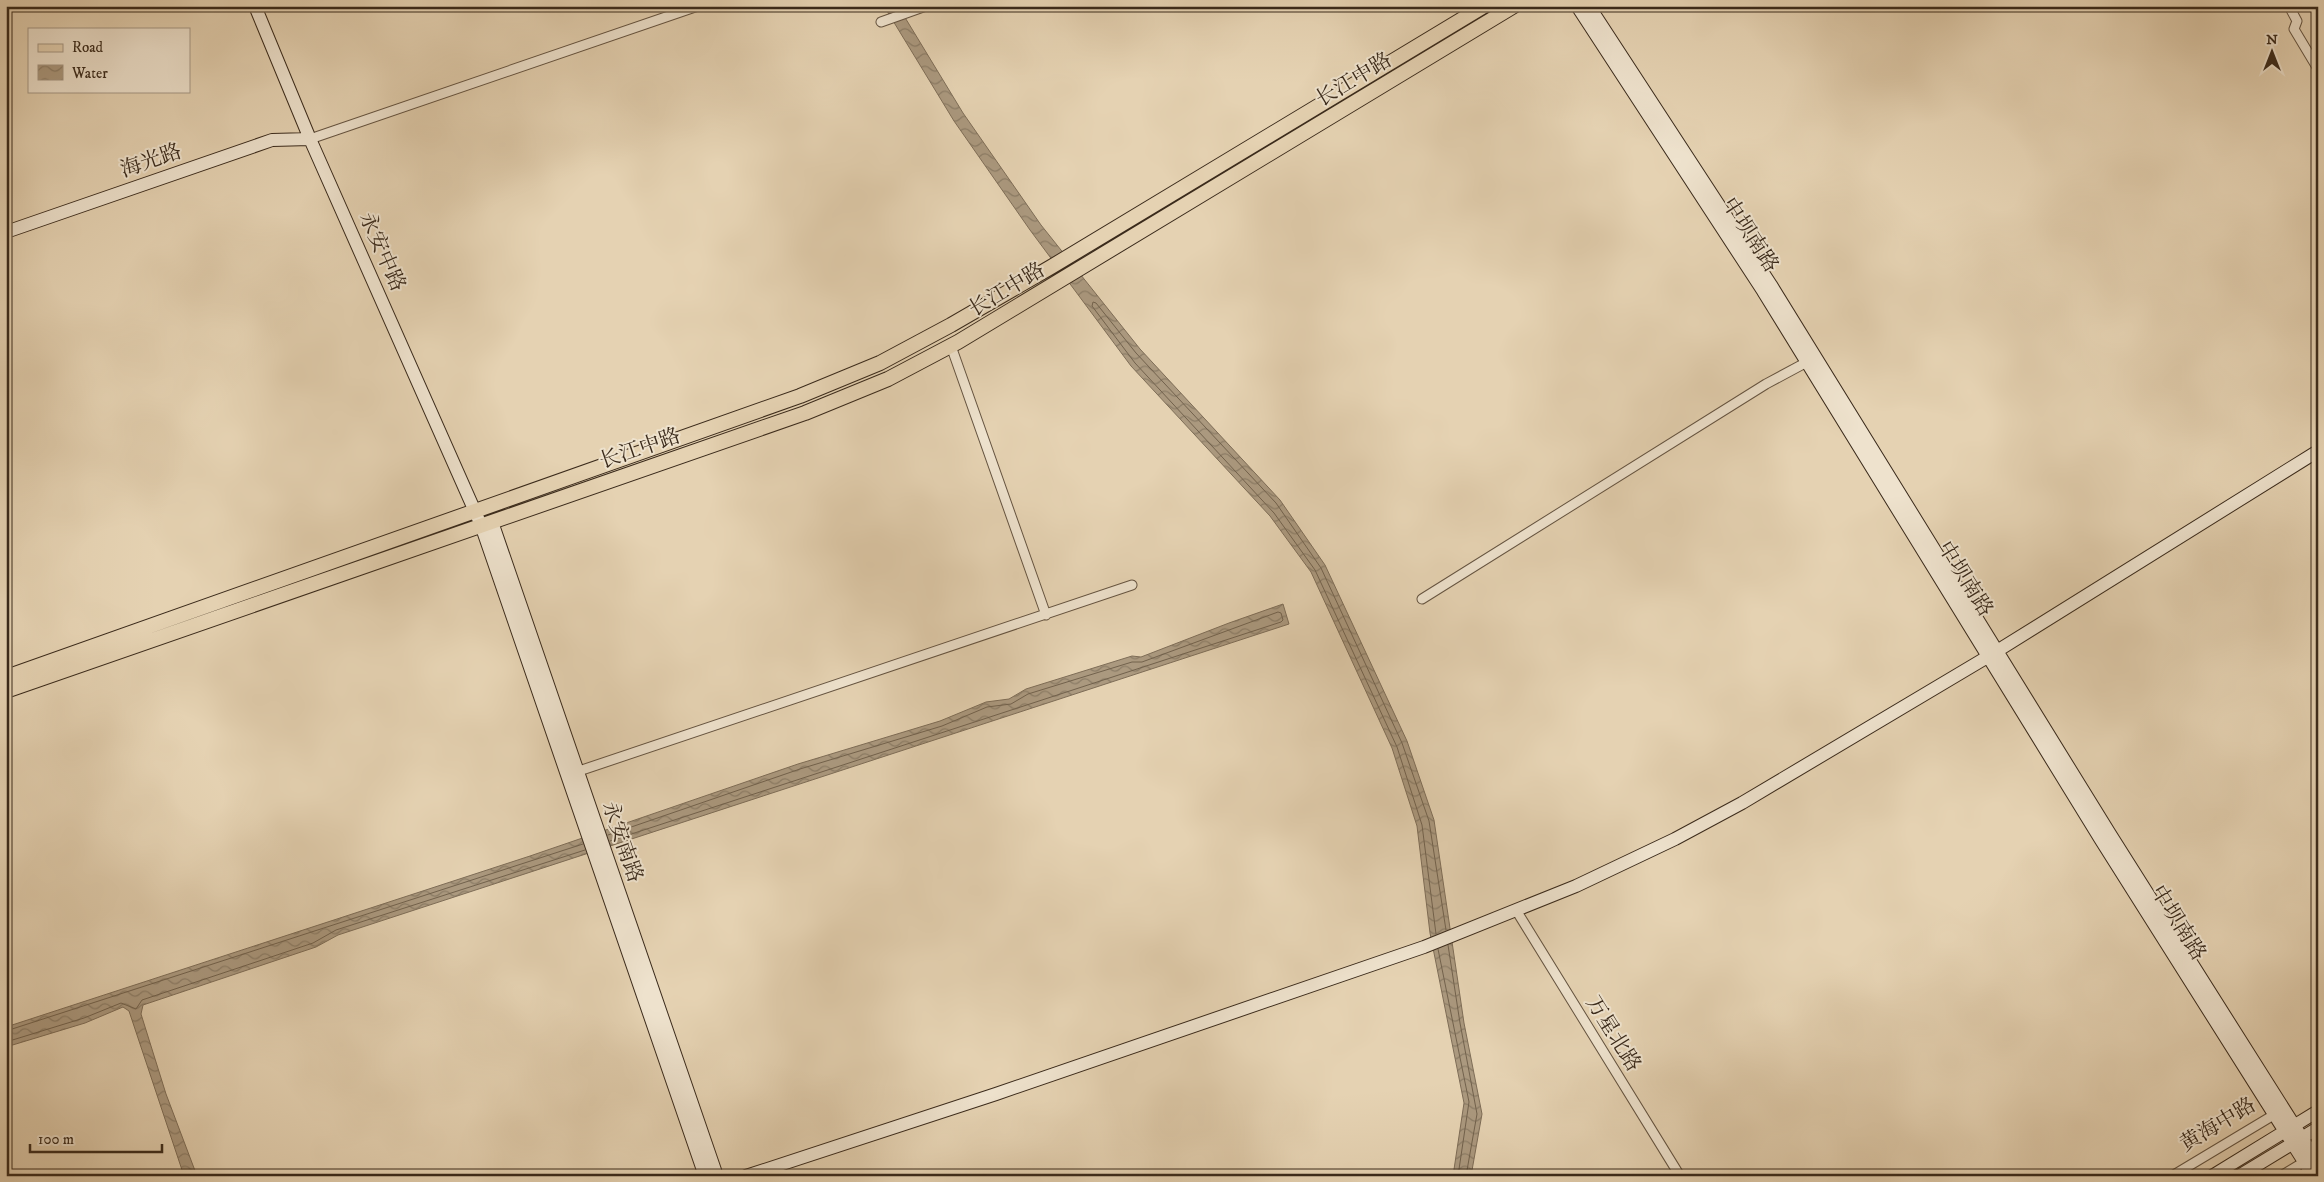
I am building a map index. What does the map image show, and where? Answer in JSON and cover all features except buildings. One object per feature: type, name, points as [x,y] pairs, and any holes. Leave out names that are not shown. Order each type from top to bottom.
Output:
[{"type":"main road","name":"长江中路","points":[[6,677],[800,396],[880,363],[1051,267],[1484,6]]},
{"type":"main road","name":"长江中路","points":[[6,691],[805,413],[888,378],[951,346],[1083,268],[1514,6]]},
{"type":"street","name":"永安中路","points":[[255,6],[310,139],[475,512],[486,524]]},
{"type":"street","points":[[310,139],[698,6]]},
{"type":"street","name":"中坝南路","points":[[1577,6],[2110,834],[2290,1128],[2313,1176]]},
{"type":"street","name":"中坝南路","points":[[1589,6],[1771,285],[1993,653]]},
{"type":"street","points":[[2289,6],[2297,21],[2294,29],[2318,69]]},
{"type":"street","points":[[883,21],[918,8]]},
{"type":"street","name":"海光路","points":[[6,232],[272,140],[310,139]]},
{"type":"street","points":[[951,346],[1046,615]]},
{"type":"street","points":[[1422,599],[1766,384],[1807,362]]},
{"type":"street","points":[[746,1176],[1005,1091],[1428,946],[1584,882],[1675,839],[1742,803],[1993,653],[2318,451]]},
{"type":"street","name":"永安南路","points":[[486,524],[592,831],[705,1176]]},
{"type":"street","points":[[571,773],[1132,586]]},
{"type":"street","name":"永安南路","points":[[599,853],[717,1176]]},
{"type":"street","name":"万星北路","points":[[1516,910],[1680,1176]]},
{"type":"street","name":"黄海中路","points":[[2212,1176],[2318,1111]]},
{"type":"street","name":"黄海中路","points":[[2172,1176],[2280,1112]]},
{"type":"street","points":[[2239,1176],[2318,1128]]},
{"type":"street","name":"中坝南路","points":[[2297,1140],[2315,1160]]},
{"type":"street","points":[[2281,1176],[2315,1160]]},
{"type":"water","points":[[884,6],[898,6],[963,113],[1041,225],[1140,349],[1280,500],[1325,565],[1407,741],[1434,820],[1464,1023],[1482,1114],[1471,1176],[1453,1176],[1464,1103],[1430,933],[1417,826],[1392,748],[1311,572],[1270,516],[1131,366],[1030,230],[954,121]]},
{"type":"water","points":[[1283,604],[1289,624],[338,935],[316,947],[143,1005],[141,1014],[166,1094],[197,1176],[184,1176],[129,1011],[123,1007],[85,1023],[6,1047],[6,1027],[530,856],[798,764],[940,721],[986,702],[1009,699],[1026,689],[1132,656],[1141,657]]}]
